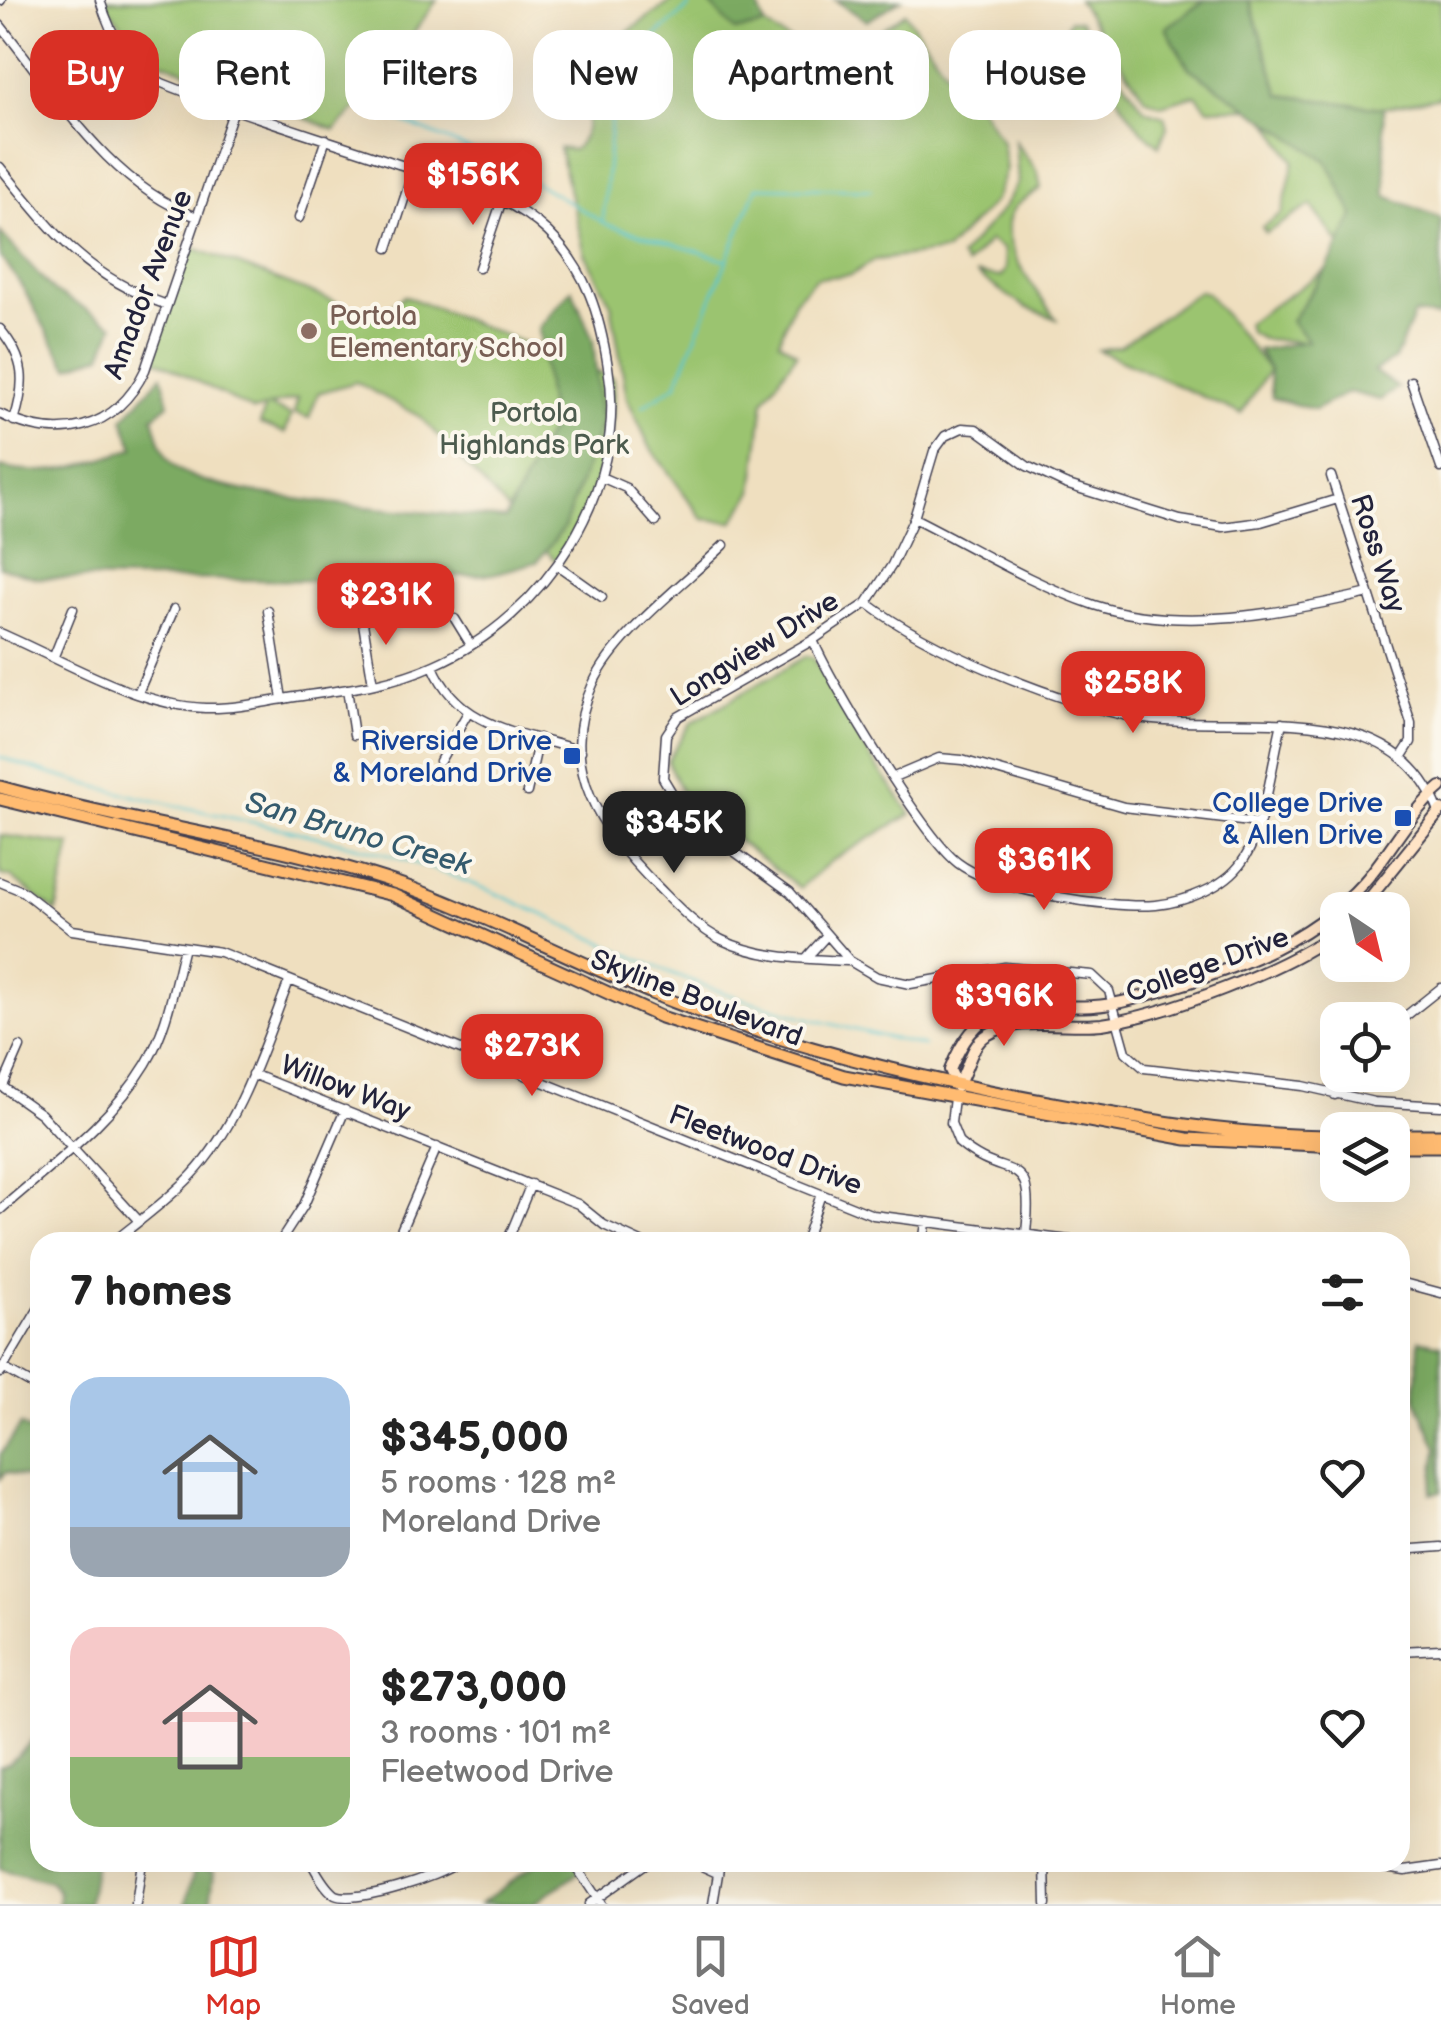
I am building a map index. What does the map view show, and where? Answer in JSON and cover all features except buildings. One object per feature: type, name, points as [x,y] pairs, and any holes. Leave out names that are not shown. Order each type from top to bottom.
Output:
[{"type":"main road","name":"Skyline Boulevard","points":[[0,787],[377,878],[440,900],[699,1011],[956,1092],[1205,1141],[1320,1145]]},
{"type":"main road","name":"Skyline Boulevard","points":[[0,799],[376,890],[430,908],[630,1004],[700,1031],[844,1076],[1199,1128],[1320,1135]]},
{"type":"main road","points":[[1410,1135],[1441,1135]]},
{"type":"main road","points":[[1410,1146],[1441,1146]]},
{"type":"street","points":[[100,0],[112,35],[140,69],[179,89]]},
{"type":"street","points":[[0,25],[116,168],[144,192],[198,217]]},
{"type":"street","name":"Amador Avenue","points":[[0,414],[64,432],[112,412],[137,386],[230,120]]},
{"type":"street","points":[[0,632],[172,704],[210,708],[347,689],[433,666],[471,646],[511,616],[557,565],[582,524],[601,477],[611,433],[612,392],[592,297],[562,247],[534,220],[502,200],[270,120]]},
{"type":"street","points":[[299,218],[326,139]]},
{"type":"street","points":[[0,167],[73,254],[108,280],[168,305]]},
{"type":"street","points":[[388,248],[414,169]]},
{"type":"street","points":[[479,268],[502,200]]},
{"type":"street","points":[[0,329],[23,368],[22,396],[14,421]]},
{"type":"street","points":[[1411,381],[1441,468]]},
{"type":"street","name":"Longview Drive","points":[[1114,1013],[1099,978],[1060,969],[1005,966],[910,984],[877,977],[850,962],[790,892],[698,825],[663,778],[662,749],[678,717],[813,640],[867,603],[892,565],[914,518],[934,451],[946,436],[962,428],[976,429],[1028,466],[1065,484],[1180,520],[1223,527],[1262,522],[1338,499]]},
{"type":"street","name":"Ross Way","points":[[1331,476],[1411,723],[1411,742],[1402,756]]},
{"type":"street","points":[[601,477],[626,488],[656,522]]},
{"type":"street","points":[[914,518],[1097,606],[1165,616],[1237,616],[1295,610],[1369,594]]},
{"type":"street","points":[[724,545],[602,668],[586,703],[581,751],[587,790],[602,825],[684,913],[720,939],[753,953],[850,962]]},
{"type":"street","points":[[557,565],[602,597]]},
{"type":"street","points":[[867,603],[891,621],[984,664],[1094,707],[1169,722],[1332,728],[1402,756],[1437,790],[1440,813],[1375,892]]},
{"type":"street","points":[[54,656],[74,609]]},
{"type":"street","points":[[138,693],[174,609]]},
{"type":"street","points":[[268,611],[282,699]]},
{"type":"street","points":[[362,617],[373,684]]},
{"type":"street","points":[[455,620],[471,646]]},
{"type":"street","points":[[813,640],[894,778],[938,843],[956,862],[980,876],[1036,893],[1155,905],[1194,896],[1242,863],[1258,822],[1282,724]]},
{"type":"street","points":[[433,666],[447,696],[468,714],[581,751]]},
{"type":"street","points":[[347,689],[354,735]]},
{"type":"street","points":[[440,760],[468,714]]},
{"type":"street","points":[[528,792],[528,774],[539,738]]},
{"type":"street","points":[[894,778],[940,758],[962,760],[1124,807],[1258,822]]},
{"type":"street","name":"College Drive","points":[[956,1092],[950,1070],[962,1040],[980,1018],[1003,1009],[1114,1013],[1305,933],[1360,886],[1437,790]]},
{"type":"street","name":"Fleetwood Drive","points":[[0,882],[22,892],[55,921],[72,930],[220,952],[820,1197],[873,1215],[926,1224],[1031,1232]]},
{"type":"street","points":[[804,958],[816,952],[827,935]]},
{"type":"street","name":"College Drive","points":[[956,1092],[968,1072],[974,1049],[997,1030],[1114,1013],[1275,968],[1320,941]]},
{"type":"street","points":[[0,1210],[122,1098],[148,1061],[167,1014],[184,948]]},
{"type":"street","points":[[126,1232],[191,1176],[235,1114],[290,981]]},
{"type":"street","points":[[1410,1012],[1441,988]]},
{"type":"street","points":[[1114,1013],[1126,1052],[1144,1068],[1441,1106]]},
{"type":"street","points":[[20,1047],[2,1086],[42,1114],[139,1221]]},
{"type":"street","name":"Willow Way","points":[[252,1074],[578,1204],[619,1232]]},
{"type":"street","points":[[956,1092],[951,1123],[960,1142],[1015,1170],[1027,1187],[1026,1231]]},
{"type":"street","points":[[286,1232],[304,1204],[345,1110]]},
{"type":"street","points":[[400,1232],[437,1146]]},
{"type":"street","points":[[511,1232],[531,1184]]},
{"type":"street","points":[[808,1232],[820,1197]]},
{"type":"street","points":[[925,1232],[926,1224]]},
{"type":"street","points":[[1410,1285],[1441,1293]]},
{"type":"street","points":[[30,1322],[1,1370],[30,1385]]},
{"type":"street","points":[[1410,1550],[1441,1548]]},
{"type":"street","points":[[1410,1651],[1441,1649]]},
{"type":"street","points":[[1410,1870],[1441,1866]]},
{"type":"street","points":[[136,1904],[141,1872]]},
{"type":"street","points":[[318,1872],[333,1894],[345,1898],[415,1885],[436,1872]]},
{"type":"street","points":[[580,1872],[599,1901]]},
{"type":"street","points":[[588,1904],[599,1901],[635,1872]]},
{"type":"street","points":[[714,1904],[715,1872]]},
{"type":"street","points":[[1045,1872],[1046,1904]]},
{"type":"green space","points":[[102,0],[437,0],[416,30],[345,30],[345,120],[335,130],[310,120],[325,120],[325,30],[179,30],[179,68],[159,61],[159,30],[125,30]]},
{"type":"green space","points":[[673,0],[709,0],[734,30],[693,30],[693,120],[929,120],[929,47],[949,76],[949,120],[988,120],[1002,142],[1006,169],[995,200],[946,251],[875,260],[851,275],[816,278],[794,301],[779,341],[797,353],[764,400],[753,492],[733,522],[703,519],[650,447],[627,398],[611,304],[585,254],[559,148],[573,150],[588,120],[673,120],[673,30],[631,30]]},
{"type":"green space","points":[[756,0],[765,25],[734,30],[708,2]]},
{"type":"green space","points":[[835,0],[901,0],[867,21]]},
{"type":"green space","points":[[1078,0],[1205,0],[1166,28],[1189,68],[1249,108],[1208,109],[1196,95],[1161,105],[1145,98],[1121,63],[1121,30],[1099,30]]},
{"type":"green space","points":[[1205,0],[1249,0],[1280,95],[1383,108],[1386,196],[1441,218],[1438,317],[1414,314],[1395,359],[1374,371],[1398,388],[1380,400],[1349,392],[1315,410],[1272,398],[1269,370],[1258,350],[1308,341],[1291,321],[1326,270],[1354,216],[1327,161],[1189,68],[1166,28]]},
{"type":"green space","points":[[1249,0],[1441,0],[1441,97],[1383,108],[1280,95]]},
{"type":"green space","points":[[905,13],[917,30],[880,30]]},
{"type":"green space","points":[[1070,20],[1080,21],[1087,30],[1069,30],[1066,26]]},
{"type":"green space","points":[[765,25],[773,30],[740,30]]},
{"type":"green space","points":[[1121,77],[1145,110],[1164,116],[1167,127],[1159,146],[1139,128],[1121,103]]},
{"type":"green space","points":[[1266,118],[1327,161],[1354,216],[1340,245],[1311,205],[1266,233],[1262,227],[1282,213],[1294,161]]},
{"type":"green space","points":[[1015,141],[1038,173],[1041,188],[1015,207],[1008,234],[1029,281],[1056,319],[1025,307],[976,274],[1001,277],[1006,269],[1003,249],[989,241],[966,265],[960,257],[1004,207],[1018,182]]},
{"type":"green space","points":[[0,232],[54,291],[114,325],[102,355],[69,367],[0,257]]},
{"type":"green space","name":"Portola Highlands Park","points":[[189,246],[375,317],[405,296],[613,378],[614,403],[606,452],[559,564],[420,417],[356,382],[318,393],[309,418],[294,413],[298,398],[269,406],[291,415],[285,433],[260,424],[265,408],[254,411],[151,357]]},
{"type":"green space","points":[[1326,270],[1292,321],[1309,342],[1262,339],[1249,332],[1247,323]]},
{"type":"green space","points":[[572,289],[593,340],[601,425],[564,528],[537,562],[493,574],[374,581],[37,578],[0,567],[0,467],[51,470],[134,448],[123,419],[162,375],[169,404],[153,417],[160,443],[174,466],[196,478],[279,497],[505,519],[551,428],[539,328]]},
{"type":"green space","points":[[1199,291],[1207,293],[1269,370],[1241,414],[1098,350],[1120,346]]},
{"type":"green space","points":[[807,656],[814,658],[871,758],[911,814],[831,861],[800,888],[685,800],[667,761],[691,723]]},
{"type":"green space","points":[[0,835],[71,845],[56,912],[11,877],[0,875]]},
{"type":"green space","points":[[1419,1340],[1441,1345],[1441,1492],[1431,1494],[1437,1448],[1416,1400]]},
{"type":"green space","points":[[21,1425],[30,1431],[30,1478],[6,1472],[0,1479],[0,1455]]},
{"type":"green space","points":[[30,1743],[30,1872],[93,1872],[88,1904],[58,1904],[59,1892],[50,1882],[0,1869],[0,1767],[10,1763]]},
{"type":"green space","points":[[194,1872],[214,1872],[210,1904],[186,1904]]},
{"type":"green space","points":[[524,1872],[580,1872],[533,1904],[480,1904]]},
{"type":"waterway","name":"San Bruno Creek","points":[[603,221],[615,71],[689,7],[690,0]]},
{"type":"waterway","name":"San Bruno Creek","points":[[399,120],[502,163],[608,225],[727,260]]},
{"type":"waterway","name":"San Bruno Creek","points":[[643,406],[676,385],[757,187],[871,190]]},
{"type":"waterway","name":"San Bruno Creek","points":[[0,757],[111,790],[392,856],[476,885],[647,963],[736,997],[924,1046]]},
{"type":"place","name":"Portola Elementary School","points":[[309,331]]},
{"type":"place","name":"Riverside Drive & Moreland Drive","points":[[572,756]]},
{"type":"place","name":"College Drive & Allen Drive","points":[[1403,818]]}]
